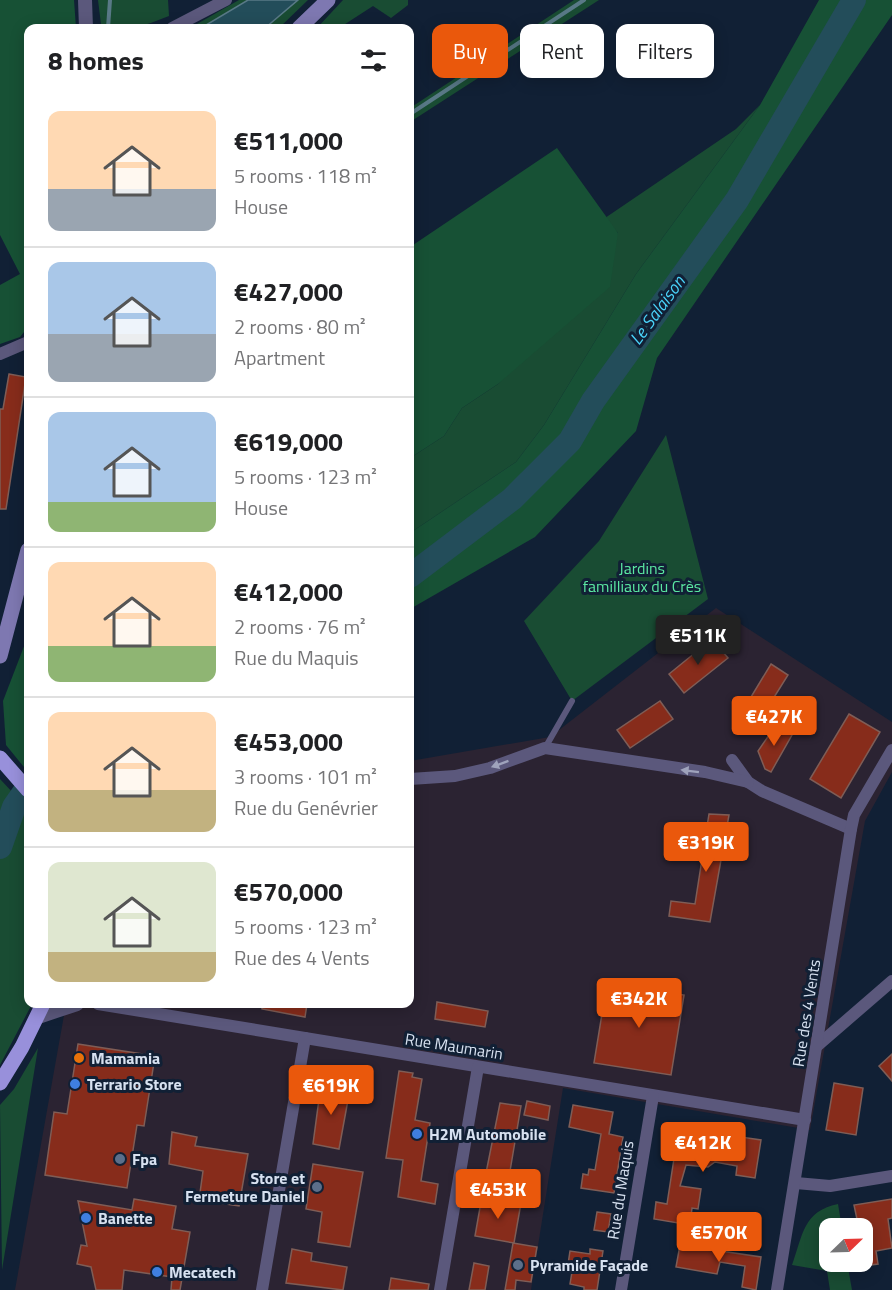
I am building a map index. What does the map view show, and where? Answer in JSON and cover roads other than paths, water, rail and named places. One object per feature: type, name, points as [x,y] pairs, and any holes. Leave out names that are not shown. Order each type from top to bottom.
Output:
[{"type":"main road","points":[[303,24],[328,0]]},
{"type":"main road","points":[[0,656],[24,565]]},
{"type":"main road","points":[[1,760],[24,786]]},
{"type":"main road","points":[[0,1083],[40,1010]]},
{"type":"street","points":[[85,0],[86,24]]},
{"type":"street","points":[[180,24],[226,0]]},
{"type":"street","points":[[0,354],[24,344]]},
{"type":"street","points":[[414,779],[455,776],[481,770],[545,748],[705,772],[748,782],[762,791],[850,829]]},
{"type":"street","name":"Rue des 4 Vents","points":[[777,1290],[796,1183],[850,829],[854,815],[892,750]]},
{"type":"street","points":[[732,760],[748,782]]},
{"type":"street","points":[[817,1046],[892,981]]},
{"type":"street","name":"Rue Maumarin","points":[[122,1008],[805,1120]]},
{"type":"street","points":[[262,1290],[304,1038]]},
{"type":"street","points":[[440,1290],[478,1067]]},
{"type":"street","name":"Rue du Maquis","points":[[621,1290],[653,1096]]},
{"type":"street","points":[[796,1183],[830,1186],[892,1176]]},
{"type":"lane","points":[[545,748],[572,701]]},
{"type":"water","points":[[248,0],[298,0],[270,24],[208,24]]},
{"type":"waterway","points":[[108,24],[110,0]]},
{"type":"waterway","points":[[414,111],[584,0]]},
{"type":"waterway","name":"Le Salaison","points":[[414,573],[512,499],[570,441],[593,401],[737,200],[854,0]]},
{"type":"waterway","name":"Le Salaison","points":[[0,847],[14,807],[24,793]]},
{"type":"place","name":"Mamamia","points":[[79,1058]]},
{"type":"place","name":"Terrario Store","points":[[75,1084]]},
{"type":"place","name":"H2M Automobile","points":[[417,1134]]},
{"type":"place","name":"Fpa","points":[[120,1159]]},
{"type":"place","name":"Store et Fermeture Daniel","points":[[317,1187]]},
{"type":"place","name":"Banette","points":[[86,1218]]},
{"type":"place","name":"Pyramide Façade","points":[[518,1265]]},
{"type":"place","name":"Mecatech","points":[[157,1272]]},
{"type":"park label","name":"Jardins familliaux du Crès","points":[[642,577]]}]
